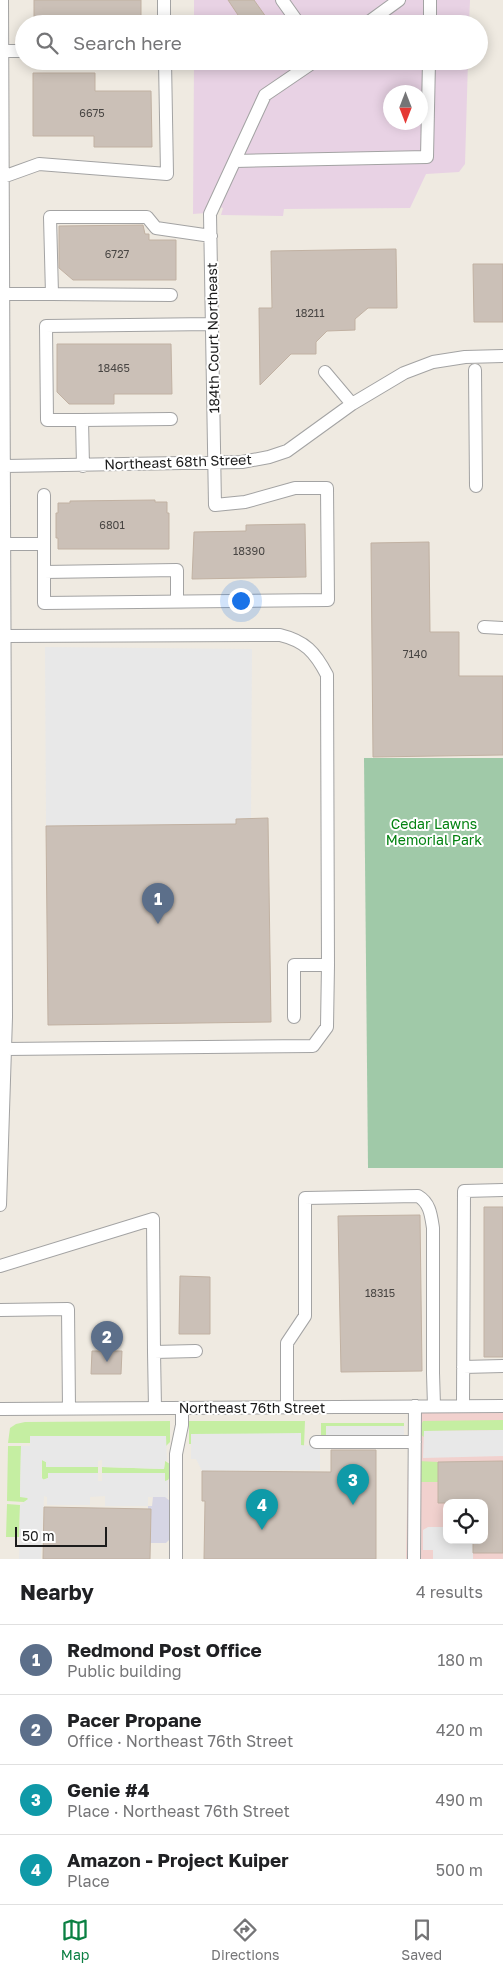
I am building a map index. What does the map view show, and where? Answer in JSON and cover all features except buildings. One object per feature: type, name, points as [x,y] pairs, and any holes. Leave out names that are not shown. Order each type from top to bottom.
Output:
[{"type":"street","points":[[0,1205],[4,1052],[2,663],[5,636],[3,544],[5,466],[2,415],[1,326],[1,178],[4,139],[1,51],[2,0]]},
{"type":"street","points":[[164,0],[164,15]]},
{"type":"street","points":[[282,0],[293,15]]},
{"type":"street","points":[[378,15],[398,0]]},
{"type":"street","points":[[430,0],[430,15]]},
{"type":"street","points":[[1,51],[15,51]]},
{"type":"street","points":[[1,178],[39,164],[167,174],[165,70]]},
{"type":"street","points":[[302,70],[265,95],[234,161],[427,157],[429,70]]},
{"type":"street","name":"184th Court Northeast","points":[[177,601],[328,600],[327,488],[295,488],[245,502],[215,505],[210,214],[234,161]]},
{"type":"street","points":[[52,294],[50,217],[147,217],[156,228],[211,236]]},
{"type":"street","points":[[2,294],[172,295]]},
{"type":"street","points":[[171,420],[47,420],[46,326],[212,324]]},
{"type":"street","name":"Northeast 68th Street","points":[[5,466],[215,462],[270,457],[287,450],[352,404],[404,372],[433,362],[465,357],[503,356]]},
{"type":"street","points":[[475,370],[476,486]]},
{"type":"street","points":[[324,372],[352,404]]},
{"type":"street","points":[[82,420],[83,466]]},
{"type":"street","points":[[44,495],[44,572],[44,603],[177,601],[177,570],[44,572]]},
{"type":"street","points":[[3,544],[44,544]]},
{"type":"street","points":[[484,627],[503,628]]},
{"type":"street","points":[[4,1052],[312,1046],[327,1027],[328,965],[327,675],[311,650],[297,639],[280,634],[5,636]]},
{"type":"street","points":[[294,1017],[294,965],[328,965]]},
{"type":"street","points":[[463,1406],[464,1191],[503,1190]]},
{"type":"street","points":[[287,1407],[287,1343],[305,1316],[305,1198],[418,1196],[424,1200],[431,1211],[433,1228],[434,1406]]},
{"type":"street","points":[[0,1266],[153,1219],[155,1408]]},
{"type":"street","points":[[0,1310],[68,1309],[69,1409]]},
{"type":"street","points":[[154,1352],[196,1351]]},
{"type":"street","points":[[463,1367],[503,1366]]},
{"type":"street","points":[[414,1559],[415,1406]]},
{"type":"street","name":"Northeast 76th Street","points":[[0,1409],[503,1406]]},
{"type":"street","points":[[176,1559],[176,1454],[182,1425],[182,1408]]},
{"type":"street","points":[[316,1442],[415,1442]]},
{"type":"shaded area","points":[[194,0],[470,0],[469,15],[194,15]]},
{"type":"shaded area","points":[[194,70],[468,70],[465,164],[459,172],[426,174],[410,208],[284,209],[283,216],[221,215],[223,208],[207,203],[206,213],[193,214]]},
{"type":"shaded area","points":[[45,647],[252,649],[251,818],[236,819],[236,824],[46,826]]},
{"type":"shaded area","points":[[503,1410],[503,1559],[406,1559],[409,1412]]},
{"type":"shaded area","points":[[326,1426],[404,1426],[404,1438],[326,1438]]},
{"type":"shaded area","points":[[503,1430],[503,1456],[423,1458],[424,1431]]},
{"type":"shaded area","points":[[301,1433],[301,1445],[320,1447],[320,1470],[202,1471],[196,1459],[191,1459],[191,1434]]},
{"type":"shaded area","points":[[30,1436],[166,1436],[167,1461],[165,1461],[164,1469],[102,1467],[102,1460],[98,1461],[98,1467],[46,1467],[46,1462],[42,1460],[41,1477],[44,1480],[48,1478],[48,1473],[98,1473],[98,1481],[102,1481],[102,1473],[165,1473],[165,1481],[168,1480],[168,1498],[148,1497],[148,1506],[105,1506],[105,1496],[90,1497],[90,1505],[47,1505],[47,1497],[44,1496],[41,1559],[19,1559],[20,1505],[28,1499],[20,1497],[21,1446],[30,1446]]},
{"type":"shaded area","points":[[153,1497],[165,1497],[170,1501],[170,1539],[166,1543],[150,1543],[151,1509],[148,1509],[148,1506],[152,1506]]},
{"type":"shaded area","points":[[428,1527],[443,1527],[443,1544],[473,1544],[473,1559],[433,1559],[433,1550],[423,1550],[423,1530]]},
{"type":"green space","name":"Cedar Lawns Memorial Park","points":[[364,758],[503,758],[503,1168],[368,1168]]},
{"type":"green space","points":[[503,1420],[503,1430],[424,1431],[424,1437],[421,1435],[423,1421]]},
{"type":"green space","points":[[170,1421],[170,1442],[166,1446],[166,1436],[30,1436],[30,1443],[8,1443],[10,1428],[25,1422]]},
{"type":"green space","points":[[189,1421],[305,1421],[304,1446],[301,1446],[301,1434],[192,1434],[191,1444],[189,1444]]},
{"type":"green space","points":[[321,1423],[404,1423],[404,1426],[326,1426],[326,1438],[321,1438]]},
{"type":"green space","points":[[8,1446],[21,1446],[20,1497],[28,1497],[29,1499],[24,1502],[7,1501]]},
{"type":"green space","points":[[42,1460],[46,1462],[46,1467],[98,1467],[98,1473],[48,1473],[48,1478],[42,1480]]},
{"type":"green space","points":[[165,1461],[170,1464],[171,1475],[165,1482],[164,1473],[102,1473],[102,1467],[164,1469]]},
{"type":"green space","points":[[418,1461],[438,1462],[438,1482],[418,1482]]},
{"type":"green space","points":[[7,1504],[20,1505],[19,1537],[6,1537]]},
{"type":"place","name":"Redmond Post Office","points":[[158,924]]},
{"type":"place","name":"Pacer Propane","points":[[107,1362]]},
{"type":"place","name":"Genie #4","points":[[353,1505]]},
{"type":"place","name":"Amazon - Project Kuiper","points":[[262,1530]]}]
